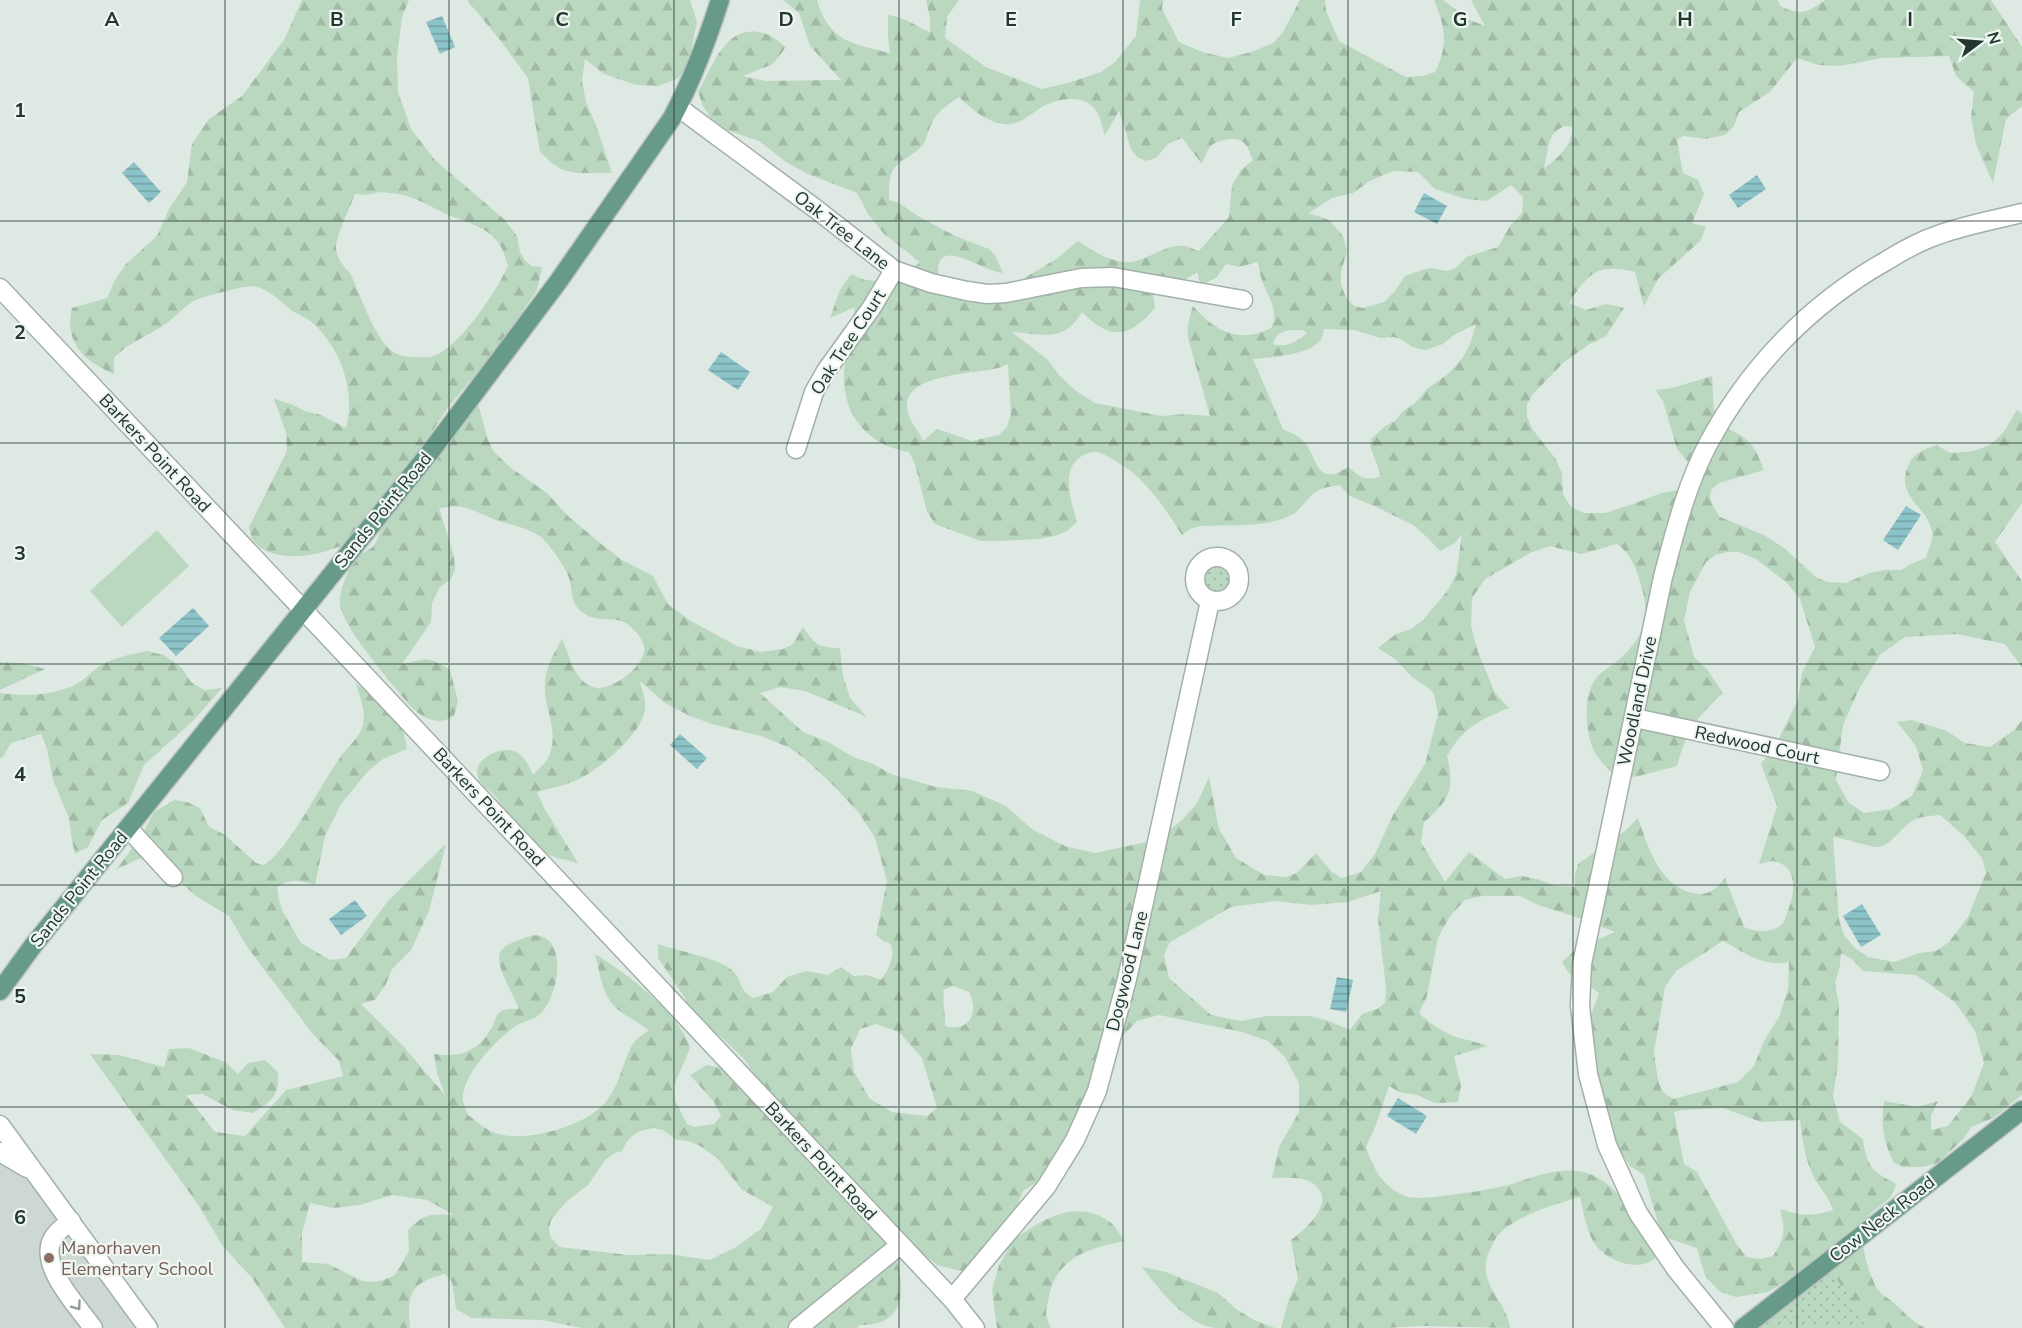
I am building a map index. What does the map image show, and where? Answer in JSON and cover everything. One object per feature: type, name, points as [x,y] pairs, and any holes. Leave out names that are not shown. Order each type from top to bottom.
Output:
[{"type":"main road","name":"Sands Point Road","points":[[0,991],[32,947],[431,451],[558,282],[672,118],[686,92],[720,0]]},
{"type":"main road","name":"Cow Neck Road","points":[[1743,1328],[2022,1110]]},
{"type":"street","name":"Oak Tree Lane","points":[[678,107],[894,270],[931,283],[987,294],[1006,293],[1081,278],[1113,277],[1243,300]]},
{"type":"street","name":"Woodland Drive","points":[[1724,1328],[1676,1269],[1638,1213],[1607,1145],[1588,1074],[1580,1006],[1582,964],[1663,577],[1685,501],[1708,444],[1732,403],[1757,368],[1781,341],[1827,298],[1857,277],[1906,249],[1938,235],[2022,213]]},
{"type":"street","name":"Oak Tree Court","points":[[796,449],[814,392],[826,371],[872,308],[894,270]]},
{"type":"street","name":"Barkers Point Road","points":[[0,288],[952,1299],[975,1328]]},
{"type":"street","name":"Dogwood Lane","points":[[952,1299],[1046,1187],[1075,1140],[1097,1091],[1127,979],[1210,601]]},
{"type":"street","name":"Redwood Court","points":[[1635,718],[1880,771]]},
{"type":"street","points":[[128,828],[173,877]]},
{"type":"street","points":[[0,1125],[142,1326]]},
{"type":"street","points":[[0,1152],[38,1176]]},
{"type":"street","points":[[70,1221],[53,1239],[50,1246],[50,1257],[53,1269],[60,1281],[93,1328]]},
{"type":"street","points":[[798,1328],[900,1245]]},
{"type":"shaded area","name":"Manorhaven Elementary School","points":[[0,1152],[15,1160],[148,1328],[0,1328]]},
{"type":"green space","points":[[302,0],[409,0],[402,17],[397,56],[398,92],[411,129],[435,160],[505,220],[517,236],[520,252],[525,260],[531,266],[542,267],[537,290],[497,349],[449,406],[404,474],[352,541],[329,550],[301,556],[274,554],[262,549],[253,540],[249,527],[287,451],[286,432],[274,399],[321,415],[346,428],[349,400],[344,372],[339,358],[324,334],[309,320],[291,310],[269,292],[259,287],[249,286],[195,300],[167,323],[120,352],[114,358],[114,374],[85,357],[74,341],[70,320],[72,308],[107,298],[126,264],[157,236],[169,209],[187,182],[192,144],[209,119],[242,96],[284,40]],"holes":[[[380,192],[400,194],[425,203],[489,233],[501,246],[508,266],[486,304],[465,332],[442,352],[431,357],[404,356],[388,347],[375,328],[350,273],[338,256],[336,244],[355,194],[366,195]]]},
{"type":"green space","points":[[467,0],[690,0],[697,22],[687,68],[677,79],[658,86],[636,85],[604,74],[585,59],[582,81],[586,102],[612,173],[577,173],[563,170],[540,152],[528,78]]},
{"type":"green space","points":[[783,0],[817,0],[828,25],[844,39],[890,53],[888,15],[930,32],[926,0],[959,0],[947,17],[945,38],[986,67],[1042,89],[1101,72],[1115,62],[1136,36],[1140,0],[1163,0],[1162,9],[1179,42],[1202,52],[1228,58],[1273,43],[1283,32],[1300,0],[1325,0],[1326,11],[1339,41],[1406,77],[1423,76],[1435,72],[1439,62],[1444,36],[1434,0],[1443,0],[1470,20],[1485,26],[1471,0],[1778,0],[1780,6],[1804,12],[1825,0],[1991,0],[2022,47],[2022,106],[2006,119],[1993,183],[1976,144],[1971,117],[1974,92],[1956,76],[1949,56],[1881,58],[1841,66],[1818,65],[1797,58],[1770,92],[1739,112],[1734,126],[1725,135],[1705,139],[1683,136],[1677,140],[1683,173],[1698,180],[1704,194],[1692,223],[1706,227],[1700,241],[1658,279],[1644,306],[1635,272],[1611,269],[1595,272],[1589,277],[1569,303],[1586,310],[1606,304],[1624,308],[1606,336],[1588,345],[1563,363],[1534,393],[1527,404],[1527,417],[1533,430],[1555,458],[1562,473],[1563,494],[1571,507],[1584,513],[1605,513],[1703,481],[1677,449],[1663,401],[1656,390],[1672,388],[1712,376],[1714,404],[1718,418],[1751,444],[1764,470],[1719,483],[1711,490],[1710,498],[1714,508],[1720,517],[1764,535],[1784,548],[1817,578],[1828,582],[1846,583],[1869,573],[1901,570],[1926,558],[1932,542],[1932,532],[1925,515],[1909,494],[1905,477],[1910,462],[1916,455],[1937,445],[1950,453],[1973,451],[1990,445],[2003,433],[2017,410],[2022,414],[2022,503],[1995,542],[2022,581],[2022,667],[2005,644],[1957,634],[1905,637],[1880,655],[1859,689],[1843,725],[1836,780],[1848,802],[1864,813],[1891,809],[1912,796],[1923,770],[1916,746],[1897,722],[1912,720],[1947,731],[1965,743],[1990,747],[2014,730],[2022,720],[2022,1095],[1993,1118],[1971,1127],[1964,1138],[1938,1163],[1923,1167],[1903,1167],[1894,1163],[1884,1133],[1882,1117],[1884,1101],[1917,1107],[1938,1101],[1931,1116],[1931,1130],[1948,1126],[1972,1095],[1984,1063],[1975,1031],[1955,1002],[1916,975],[1863,971],[1852,959],[1841,953],[1835,983],[1839,1005],[1838,1064],[1833,1096],[1840,1122],[1863,1139],[1867,1159],[1875,1171],[1896,1184],[1891,1196],[1866,1219],[1862,1234],[1865,1255],[1878,1290],[1911,1319],[1925,1328],[1866,1328],[1855,1304],[1825,1264],[1802,1272],[1768,1292],[1736,1297],[1720,1292],[1705,1276],[1697,1248],[1667,1238],[1661,1233],[1644,1175],[1630,1166],[1616,1145],[1591,1040],[1590,1018],[1599,993],[1568,972],[1562,962],[1576,949],[1615,932],[1538,905],[1520,896],[1482,896],[1465,900],[1450,916],[1438,938],[1427,996],[1419,1013],[1451,1035],[1488,1046],[1454,1056],[1461,1086],[1458,1102],[1435,1103],[1417,1095],[1399,1092],[1389,1086],[1366,1147],[1372,1163],[1392,1189],[1408,1197],[1416,1198],[1491,1189],[1561,1171],[1592,1175],[1603,1181],[1621,1198],[1656,1250],[1656,1257],[1643,1264],[1626,1264],[1609,1257],[1597,1247],[1590,1236],[1580,1197],[1537,1211],[1516,1221],[1496,1237],[1486,1267],[1489,1284],[1506,1314],[1510,1328],[1422,1326],[1281,1328],[1289,1299],[1298,1279],[1291,1240],[1317,1215],[1322,1199],[1320,1191],[1310,1181],[1272,1178],[1279,1147],[1299,1112],[1299,1083],[1285,1057],[1268,1041],[1242,1032],[1159,1015],[1137,1021],[1114,1045],[1097,1105],[1040,1180],[1023,1191],[1012,1221],[1010,1242],[1034,1226],[1058,1215],[1084,1212],[1097,1215],[1110,1222],[1125,1241],[1099,1247],[1077,1256],[1059,1272],[1053,1283],[1046,1309],[1051,1328],[997,1328],[992,1290],[999,1265],[1008,1250],[980,1257],[965,1272],[937,1265],[903,1238],[894,1250],[901,1290],[895,1311],[887,1319],[875,1324],[859,1325],[857,1328],[582,1328],[541,1320],[472,1318],[456,1309],[452,1282],[445,1274],[424,1281],[413,1291],[409,1306],[410,1328],[285,1328],[252,1278],[222,1245],[199,1206],[90,1054],[119,1055],[164,1067],[169,1049],[189,1048],[225,1062],[238,1074],[248,1063],[265,1060],[278,1072],[276,1093],[270,1101],[253,1113],[233,1110],[202,1094],[186,1095],[215,1132],[245,1136],[286,1090],[343,1076],[339,1061],[312,1033],[248,948],[229,916],[196,896],[157,861],[148,858],[138,859],[116,870],[142,835],[154,812],[174,800],[187,802],[200,808],[209,827],[225,835],[256,863],[264,865],[283,846],[339,759],[361,730],[364,720],[363,709],[356,684],[390,711],[401,727],[407,749],[383,759],[369,770],[341,804],[325,836],[315,885],[296,881],[282,884],[277,887],[279,900],[283,912],[301,943],[330,960],[346,958],[388,901],[446,844],[429,911],[411,950],[392,969],[385,986],[375,1000],[361,1004],[403,1046],[445,1095],[437,1073],[434,1054],[451,1055],[467,1052],[486,1037],[500,1012],[506,1009],[519,1009],[499,963],[500,952],[509,944],[531,936],[538,935],[549,941],[555,950],[557,972],[552,996],[547,1006],[538,1016],[516,1026],[498,1041],[481,1059],[464,1089],[463,1100],[468,1115],[492,1132],[507,1136],[522,1136],[553,1131],[582,1120],[595,1112],[613,1092],[631,1046],[649,1030],[623,1014],[610,1001],[602,984],[595,954],[650,995],[663,1007],[684,1034],[690,1048],[674,1086],[675,1100],[687,1124],[694,1127],[714,1124],[721,1116],[714,1102],[690,1075],[707,1065],[721,1068],[764,1088],[744,1059],[722,1038],[693,1017],[685,998],[658,958],[658,944],[728,967],[737,976],[745,992],[753,998],[773,992],[787,977],[806,971],[828,975],[841,967],[854,976],[867,975],[881,980],[892,958],[891,944],[876,935],[887,881],[875,838],[859,813],[804,758],[788,747],[761,736],[690,716],[665,703],[640,681],[645,709],[642,719],[628,740],[607,760],[586,775],[568,784],[537,792],[544,808],[578,863],[543,852],[516,827],[497,799],[481,783],[477,771],[487,756],[500,751],[518,753],[523,757],[533,775],[547,760],[553,739],[545,683],[551,660],[562,639],[579,676],[585,683],[596,688],[621,680],[641,660],[644,653],[641,640],[628,625],[622,621],[589,616],[578,608],[564,568],[548,545],[537,535],[466,508],[456,506],[439,508],[454,556],[455,569],[451,579],[440,587],[432,603],[431,622],[402,664],[431,660],[450,670],[458,701],[454,716],[439,721],[424,717],[406,701],[366,651],[349,627],[340,605],[346,578],[356,559],[375,544],[392,512],[415,480],[478,404],[488,440],[494,452],[511,468],[547,493],[568,516],[600,543],[622,560],[653,576],[668,604],[689,620],[737,646],[761,652],[783,649],[793,644],[803,627],[818,644],[840,648],[843,676],[850,698],[867,717],[805,691],[780,687],[760,693],[803,732],[891,774],[936,787],[972,791],[1006,806],[1033,830],[1065,846],[1095,853],[1156,840],[1182,820],[1197,803],[1209,777],[1219,829],[1236,858],[1264,875],[1286,877],[1297,873],[1316,853],[1332,872],[1342,878],[1361,872],[1375,854],[1393,815],[1425,764],[1438,714],[1434,694],[1412,677],[1395,659],[1378,648],[1396,634],[1411,629],[1424,619],[1448,590],[1456,575],[1462,534],[1455,543],[1440,551],[1413,525],[1350,496],[1339,485],[1316,492],[1296,512],[1283,519],[1260,524],[1200,526],[1182,535],[1160,502],[1130,470],[1097,452],[1084,455],[1071,468],[1069,491],[1077,522],[1067,531],[1039,539],[981,541],[935,524],[927,512],[915,464],[909,452],[893,448],[867,433],[857,422],[850,409],[844,379],[855,307],[830,318],[840,290],[851,274],[872,281],[887,279],[920,262],[884,234],[868,214],[857,193],[808,174],[786,162],[759,141],[727,130],[711,118],[698,92],[723,48],[731,39],[752,31],[769,35],[786,47],[773,64],[743,76],[765,81],[841,80],[810,46],[799,13]],"holes":[[[959,97],[989,120],[1011,124],[1022,120],[1045,105],[1060,100],[1076,99],[1095,109],[1105,135],[1119,111],[1131,149],[1137,157],[1146,161],[1156,158],[1168,144],[1182,138],[1202,164],[1211,146],[1227,139],[1240,140],[1245,144],[1253,160],[1241,170],[1232,185],[1229,217],[1199,251],[1185,246],[1171,247],[1137,261],[1123,262],[1103,256],[1078,241],[1058,258],[1026,277],[1003,299],[976,283],[944,282],[938,270],[940,261],[951,255],[1003,273],[995,255],[989,249],[955,236],[899,203],[889,200],[890,179],[894,168],[923,145],[934,119],[947,105]],[[1566,126],[1572,127],[1567,145],[1559,156],[1544,168],[1552,137],[1560,129]],[[1393,171],[1418,172],[1435,189],[1466,199],[1487,201],[1511,185],[1523,197],[1522,213],[1510,226],[1498,247],[1466,257],[1456,268],[1447,271],[1431,268],[1405,276],[1384,302],[1363,308],[1354,306],[1346,298],[1341,284],[1341,272],[1347,251],[1343,236],[1329,220],[1309,213],[1332,198],[1353,193],[1370,181]],[[1258,262],[1261,279],[1272,304],[1274,316],[1271,328],[1259,333],[1238,335],[1219,329],[1193,306],[1188,338],[1210,416],[1185,414],[1161,416],[1095,403],[1076,391],[1059,375],[1048,360],[1012,332],[1050,335],[1070,327],[1082,312],[1092,322],[1111,332],[1129,330],[1146,318],[1155,308],[1153,293],[1144,277],[1181,282],[1197,272],[1201,285],[1216,278],[1226,264],[1239,267]],[[1476,324],[1470,344],[1462,359],[1448,374],[1428,388],[1415,403],[1403,411],[1395,421],[1385,426],[1372,438],[1370,446],[1381,476],[1371,479],[1359,476],[1348,467],[1337,473],[1322,472],[1306,444],[1283,429],[1253,359],[1288,355],[1306,350],[1319,342],[1324,329],[1355,330],[1380,338],[1393,337],[1401,339],[1412,347],[1425,350],[1443,344],[1454,335]],[[1302,330],[1307,333],[1292,343],[1273,344],[1277,335],[1282,332]],[[1008,364],[1011,414],[1007,427],[999,435],[972,441],[937,429],[923,441],[908,412],[909,396],[928,382],[994,369]],[[1617,544],[1629,556],[1637,571],[1644,595],[1643,627],[1625,654],[1596,678],[1588,697],[1589,736],[1597,756],[1613,774],[1635,777],[1677,766],[1694,725],[1723,693],[1707,669],[1694,657],[1684,620],[1690,592],[1706,562],[1716,555],[1739,552],[1756,559],[1787,583],[1800,599],[1815,647],[1802,673],[1798,700],[1778,740],[1761,764],[1777,806],[1759,864],[1773,861],[1784,865],[1789,870],[1793,882],[1790,903],[1783,923],[1779,927],[1764,931],[1744,927],[1725,878],[1713,890],[1700,894],[1679,887],[1662,872],[1656,862],[1638,818],[1626,830],[1578,864],[1575,887],[1556,886],[1522,876],[1505,879],[1469,852],[1445,882],[1421,842],[1424,822],[1440,807],[1448,793],[1450,777],[1447,756],[1466,731],[1509,708],[1495,693],[1478,652],[1471,626],[1472,598],[1485,579],[1530,553],[1550,546],[1581,554]],[[1940,815],[1963,835],[1982,858],[1986,873],[1968,917],[1949,942],[1936,951],[1919,953],[1894,962],[1868,957],[1855,948],[1844,935],[1839,920],[1833,837],[1879,847],[1889,842],[1912,821]],[[1381,891],[1378,919],[1386,988],[1385,1003],[1377,1009],[1362,1014],[1350,1030],[1310,1016],[1267,1016],[1241,1021],[1211,1015],[1169,978],[1164,955],[1170,942],[1231,907],[1275,901],[1311,905],[1348,902]],[[1723,941],[1762,961],[1789,962],[1788,989],[1779,1017],[1764,1041],[1754,1066],[1738,1082],[1673,1099],[1662,1091],[1654,1053],[1665,987],[1676,971]],[[953,986],[969,992],[973,1007],[966,1024],[954,1027],[945,1026],[944,990]],[[876,1024],[899,1032],[922,1058],[937,1108],[927,1116],[892,1112],[870,1099],[854,1072],[851,1049],[860,1029]],[[1723,1108],[1761,1122],[1800,1120],[1807,1160],[1833,1210],[1806,1215],[1780,1209],[1783,1234],[1773,1256],[1761,1259],[1746,1257],[1697,1172],[1684,1164],[1674,1112]],[[653,1128],[663,1130],[675,1139],[692,1142],[702,1147],[718,1159],[741,1189],[773,1207],[761,1229],[736,1247],[710,1260],[668,1254],[628,1255],[560,1247],[551,1238],[549,1229],[551,1220],[567,1201],[588,1185],[605,1160],[622,1151],[631,1137],[638,1132]],[[392,1195],[427,1200],[454,1215],[434,1215],[419,1220],[408,1230],[409,1251],[395,1275],[375,1282],[362,1281],[328,1264],[302,1262],[302,1234],[310,1203],[333,1208],[360,1205]]]},
{"type":"green space","points":[[157,530],[189,566],[122,627],[90,591]]},
{"type":"green space","points":[[1217,562],[1229,567],[1234,579],[1229,591],[1217,596],[1205,591],[1200,579],[1205,567]]},
{"type":"green space","points":[[146,651],[164,655],[181,667],[191,682],[204,690],[222,688],[193,721],[144,765],[128,803],[102,820],[88,847],[75,854],[69,818],[53,780],[47,749],[41,734],[11,743],[3,757],[0,758],[0,693],[18,695],[62,690],[79,683],[106,662]]},
{"type":"green space","points":[[0,662],[21,663],[45,669],[0,690]]},
{"type":"green space","points":[[1825,1264],[1899,1328],[1743,1328]]},
{"type":"green space","points":[[1142,1267],[1166,1272],[1218,1293],[1236,1309],[1254,1320],[1275,1328],[1215,1328],[1204,1325],[1183,1313]]},
{"type":"water","points":[[442,16],[455,47],[440,54],[426,22]]},
{"type":"water","points":[[134,162],[161,192],[149,203],[122,173]]},
{"type":"water","points":[[1757,175],[1766,189],[1738,208],[1729,195]]},
{"type":"water","points":[[1424,193],[1447,206],[1437,224],[1414,212]]},
{"type":"water","points":[[721,352],[750,372],[738,390],[708,370]]},
{"type":"water","points":[[1906,506],[1921,515],[1898,550],[1883,540]]},
{"type":"water","points":[[193,608],[209,626],[176,656],[159,638]]},
{"type":"water","points":[[680,734],[707,758],[697,769],[670,745]]},
{"type":"water","points":[[355,900],[367,916],[341,935],[329,919]]},
{"type":"water","points":[[1862,904],[1881,935],[1861,947],[1843,916]]},
{"type":"water","points":[[1337,977],[1353,980],[1346,1012],[1330,1009]]},
{"type":"water","points":[[1398,1098],[1427,1116],[1416,1134],[1387,1116]]},
{"type":"place","name":"Manorhaven Elementary School","points":[[49,1258]]}]
